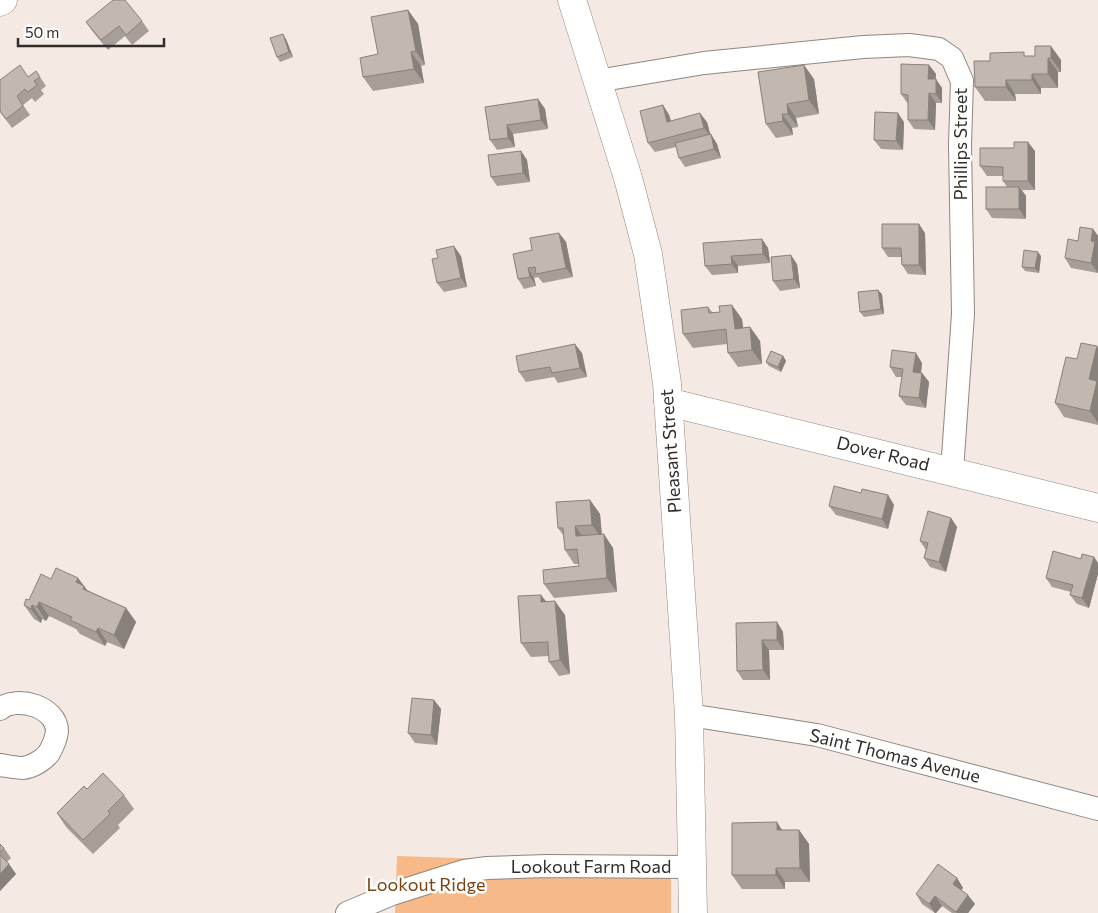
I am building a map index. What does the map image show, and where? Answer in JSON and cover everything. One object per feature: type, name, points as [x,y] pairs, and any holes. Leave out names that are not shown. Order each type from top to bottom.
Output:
[{"type":"main road","name":"Pleasant Street","points":[[572,0],[628,178],[648,254],[667,383],[689,715],[693,913]]},
{"type":"main road","name":"Dover Road","points":[[668,402],[1098,508]]},
{"type":"street","name":"Phillips Street","points":[[597,81],[704,63],[872,47],[909,45],[939,50],[952,58],[962,81],[960,145],[964,314],[952,471]]},
{"type":"street","points":[[0,709],[17,702],[32,704],[41,708],[52,718],[57,730],[54,745],[45,759],[24,768],[0,765]]},
{"type":"street","name":"Saint Thomas Avenue","points":[[689,715],[817,735],[1098,809]]},
{"type":"street","name":"Lookout Farm Road","points":[[346,913],[392,894],[464,871],[487,868],[547,866],[693,867]]},
{"type":"green space","name":"Lookout Ridge","points":[[397,856],[671,865],[671,913],[395,913]]},
{"type":"building","points":[[113,0],[125,0],[142,21],[126,35],[119,26],[101,40],[86,22]]},
{"type":"building","points":[[408,10],[416,51],[411,52],[414,69],[363,77],[360,58],[378,54],[371,17]]},
{"type":"building","points":[[283,34],[289,52],[277,57],[270,38]]},
{"type":"building","points":[[1035,46],[1051,46],[1051,58],[1048,58],[1048,74],[1032,74],[1032,80],[1006,80],[1006,87],[975,87],[974,61],[990,61],[990,53],[1024,52],[1024,56],[1035,56]]},
{"type":"building","points":[[901,64],[929,65],[928,79],[936,79],[936,94],[929,93],[928,120],[908,120],[908,95],[901,94]]},
{"type":"building","points":[[20,65],[28,77],[36,71],[40,77],[34,81],[37,85],[28,92],[25,89],[17,96],[23,106],[6,119],[0,111],[0,80]]},
{"type":"building","points":[[804,65],[809,100],[787,104],[788,114],[782,114],[783,121],[766,124],[758,72]]},
{"type":"building","points":[[538,99],[541,120],[507,125],[508,138],[490,140],[485,107]]},
{"type":"building","points":[[663,105],[667,122],[700,113],[704,128],[648,143],[640,111]]},
{"type":"building","points":[[875,112],[898,113],[896,141],[874,140]]},
{"type":"building","points":[[711,134],[714,149],[679,158],[675,143]]},
{"type":"building","points":[[1014,142],[1028,142],[1028,181],[1003,181],[1003,167],[980,166],[980,148],[1014,148]]},
{"type":"building","points":[[521,151],[523,173],[491,177],[488,155]]},
{"type":"building","points":[[986,187],[1019,187],[1019,209],[986,209]]},
{"type":"building","points":[[882,224],[919,224],[919,265],[902,265],[901,248],[882,248]]},
{"type":"building","points":[[1080,227],[1093,229],[1091,241],[1095,242],[1091,263],[1065,258],[1068,239],[1078,241]]},
{"type":"building","points":[[559,233],[566,268],[536,274],[535,267],[528,268],[530,277],[518,279],[513,254],[532,250],[530,238]]},
{"type":"building","points":[[762,239],[763,254],[731,256],[732,264],[705,266],[703,243]]},
{"type":"building","points":[[454,246],[461,278],[437,283],[432,259],[438,258],[436,250]]},
{"type":"building","points":[[1024,250],[1038,252],[1035,268],[1022,267]]},
{"type":"building","points":[[791,255],[794,279],[773,281],[771,257]]},
{"type":"building","points":[[878,290],[881,309],[860,312],[858,292]]},
{"type":"building","points":[[732,305],[735,329],[750,327],[752,350],[728,353],[726,329],[683,334],[681,310],[708,307],[709,313],[720,312],[719,306]]},
{"type":"building","points":[[1081,343],[1097,346],[1089,379],[1097,381],[1090,411],[1055,403],[1066,357],[1077,359]]},
{"type":"building","points":[[575,344],[580,368],[552,373],[550,367],[519,372],[516,356]]},
{"type":"building","points":[[892,350],[916,353],[913,372],[922,373],[919,398],[899,396],[903,369],[890,367]]},
{"type":"building","points":[[771,351],[783,356],[778,367],[766,362]]},
{"type":"building","points":[[834,486],[861,493],[862,489],[888,495],[882,519],[829,506]]},
{"type":"building","points":[[590,500],[592,525],[575,526],[576,536],[604,534],[607,578],[544,584],[543,570],[579,566],[577,549],[565,550],[563,528],[558,528],[556,502]]},
{"type":"building","points":[[928,511],[951,518],[939,562],[924,558],[928,543],[920,541]]},
{"type":"building","points":[[1053,551],[1081,559],[1082,554],[1094,557],[1082,598],[1070,595],[1073,585],[1046,578]]},
{"type":"building","points":[[56,568],[78,578],[76,582],[84,586],[83,589],[126,608],[114,635],[98,628],[96,632],[70,620],[72,617],[39,602],[37,607],[32,605],[31,609],[24,605],[26,599],[29,600],[41,574],[51,579]]},
{"type":"building","points":[[541,595],[541,602],[555,601],[560,660],[549,662],[548,642],[521,643],[518,596]]},
{"type":"building","points":[[777,622],[777,640],[762,640],[763,670],[737,671],[736,623]]},
{"type":"building","points":[[412,698],[434,700],[431,735],[408,733]]},
{"type":"building","points":[[103,773],[124,795],[108,811],[110,814],[83,840],[57,813],[84,786],[87,789]]},
{"type":"building","points":[[777,822],[777,830],[799,830],[800,868],[776,868],[776,875],[732,875],[732,823]]},
{"type":"building","points":[[0,844],[4,848],[0,853]]},
{"type":"building","points":[[0,855],[9,864],[0,874]]},
{"type":"building","points":[[938,864],[957,878],[953,884],[968,895],[956,912],[935,896],[929,904],[916,894]]}]
